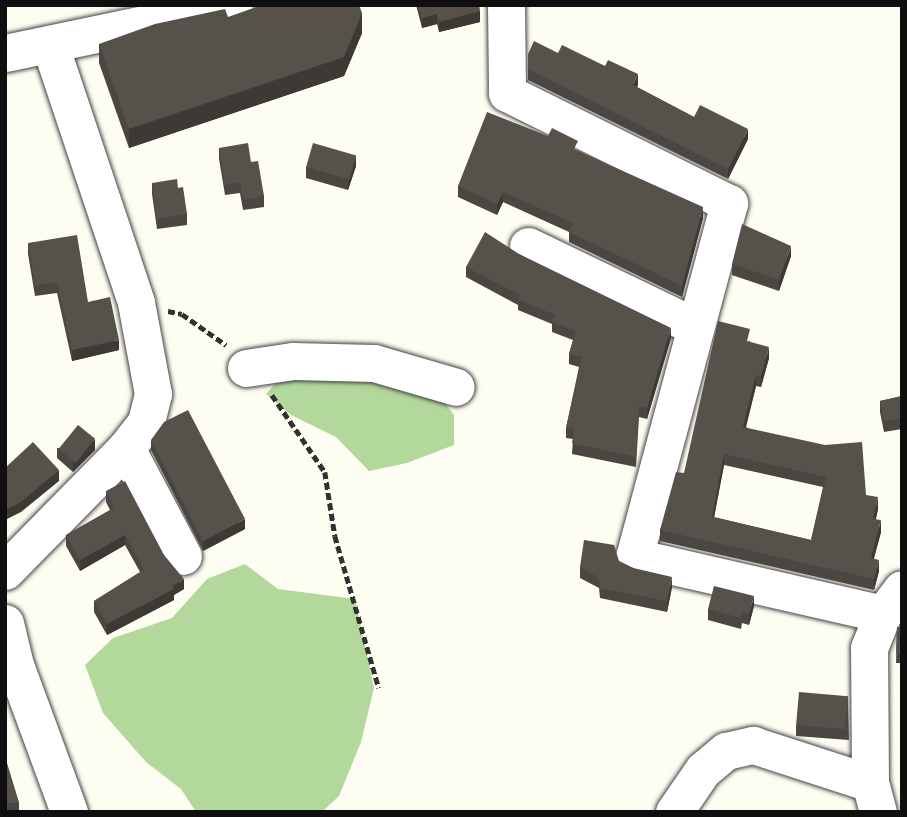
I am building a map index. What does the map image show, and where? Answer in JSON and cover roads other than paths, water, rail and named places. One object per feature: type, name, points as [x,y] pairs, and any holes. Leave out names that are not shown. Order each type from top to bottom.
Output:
[{"type":"street","points":[[5,53],[234,5]]},
{"type":"street","points":[[506,5],[507,93],[729,204],[634,557],[892,601],[869,648],[874,798],[753,746],[726,751],[703,769],[674,812]]},
{"type":"street","points":[[5,571],[126,448],[146,422],[153,394],[136,302],[50,45]]},
{"type":"street","points":[[528,246],[694,326]]},
{"type":"street","points":[[246,368],[293,361],[373,363],[456,387]]},
{"type":"street","points":[[126,448],[183,556]]},
{"type":"street","points":[[5,623],[10,666],[69,812]]}]
